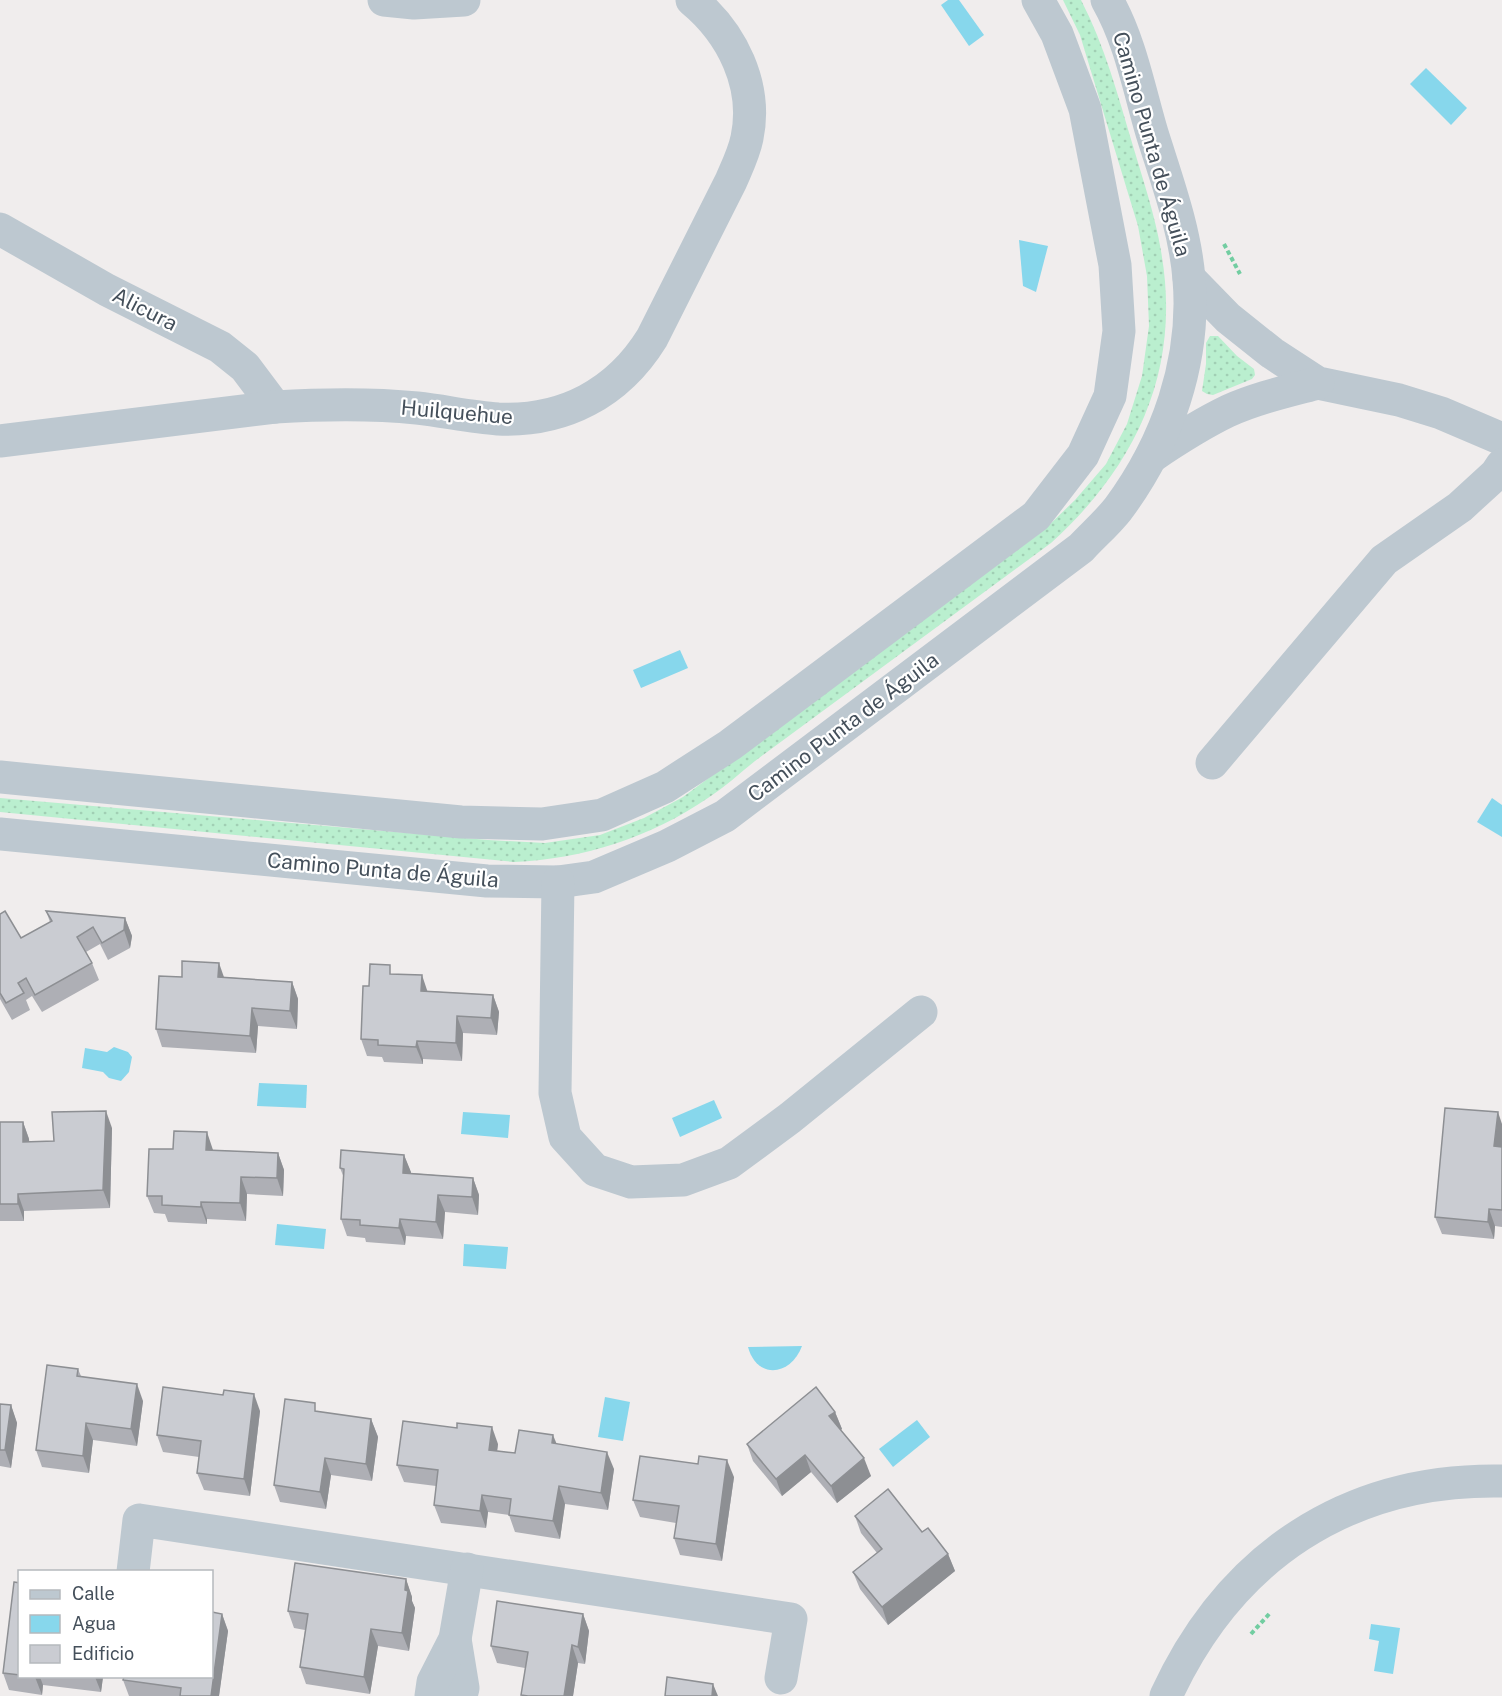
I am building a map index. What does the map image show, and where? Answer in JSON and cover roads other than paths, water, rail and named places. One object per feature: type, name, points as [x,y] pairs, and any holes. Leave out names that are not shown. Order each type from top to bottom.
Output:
[{"type":"street","points":[[384,0],[414,3],[464,0]]},
{"type":"street","name":"Huilquehue","points":[[0,441],[275,407],[367,404],[499,419],[534,417],[584,403],[605,390],[625,375],[640,358],[652,338],[731,182],[741,160],[747,137],[749,113],[747,86],[738,60],[724,34],[707,12],[692,0]]},
{"type":"street","points":[[0,777],[461,822],[542,824],[602,815],[665,787],[730,746],[1036,516],[1083,455],[1110,396],[1119,331],[1113,254],[1085,109],[1057,34],[1038,0]]},
{"type":"street","name":"Camino Punta de Águila","points":[[0,834],[487,881],[558,882],[594,877],[667,846],[725,816],[1081,548],[1117,509],[1151,457],[1171,413],[1187,343],[1189,278],[1179,223],[1132,65],[1115,14],[1107,0]]},
{"type":"street","name":"Alicura","points":[[0,229],[107,290],[220,347],[245,367],[275,407]]},
{"type":"street","points":[[1189,278],[1228,318],[1272,353],[1318,383],[1400,400],[1441,412],[1502,439]]},
{"type":"street","points":[[1151,457],[1190,431],[1230,410],[1273,394],[1318,383]]},
{"type":"street","points":[[1212,763],[1384,560],[1460,507],[1496,474],[1502,465]]},
{"type":"street","points":[[558,882],[555,1093],[565,1137],[595,1170],[631,1182],[683,1180],[729,1163],[790,1118],[921,1012]]},
{"type":"street","points":[[1166,1696],[1182,1662],[1211,1621],[1242,1583],[1287,1543],[1320,1522],[1366,1501],[1422,1486],[1502,1481]]},
{"type":"street","points":[[133,1570],[139,1520],[791,1619],[781,1678]]},
{"type":"street","points":[[431,1696],[433,1682],[455,1639],[467,1569]]},
{"type":"street","points":[[455,1639],[463,1688],[461,1696]]},
{"type":"water","points":[[948,0],[959,0],[984,35],[969,46],[941,5]]},
{"type":"water","points":[[1426,68],[1467,108],[1451,125],[1410,84]]},
{"type":"water","points":[[1019,240],[1048,246],[1036,292],[1023,286]]},
{"type":"water","points":[[680,650],[688,668],[641,688],[633,670]]},
{"type":"water","points":[[1492,798],[1502,805],[1502,837],[1477,822]]},
{"type":"water","points":[[114,1047],[128,1052],[132,1057],[129,1072],[121,1081],[109,1078],[103,1072],[82,1068],[85,1048],[107,1052]]},
{"type":"water","points":[[259,1083],[307,1085],[306,1108],[257,1106]]},
{"type":"water","points":[[714,1100],[722,1118],[680,1137],[672,1118]]},
{"type":"water","points":[[463,1112],[510,1115],[508,1138],[461,1134]]},
{"type":"water","points":[[277,1224],[326,1229],[324,1249],[275,1245]]},
{"type":"water","points":[[464,1244],[508,1247],[506,1269],[463,1266]]},
{"type":"water","points":[[802,1346],[790,1363],[774,1370],[759,1365],[752,1358],[748,1347]]},
{"type":"water","points":[[605,1397],[630,1402],[623,1441],[598,1437]]},
{"type":"water","points":[[917,1420],[930,1437],[893,1467],[879,1449]]},
{"type":"water","points":[[1371,1624],[1400,1628],[1393,1674],[1374,1671],[1379,1641],[1369,1639]]}]
